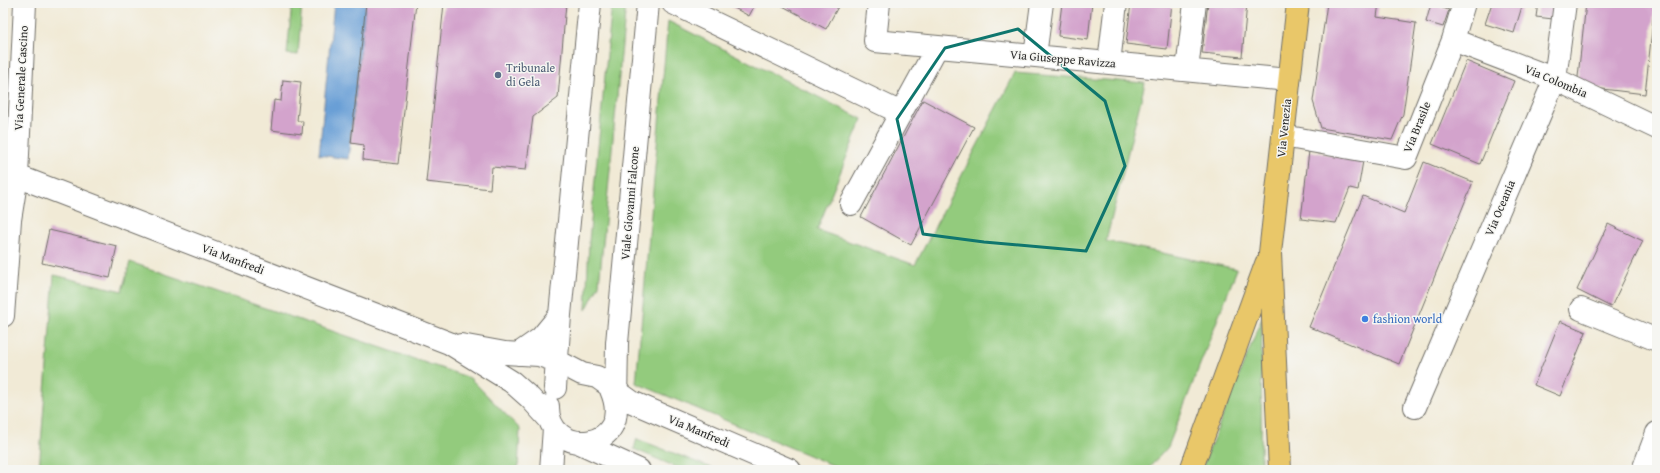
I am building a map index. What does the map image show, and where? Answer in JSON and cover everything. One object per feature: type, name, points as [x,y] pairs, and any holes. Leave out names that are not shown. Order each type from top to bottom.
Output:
[{"type":"main road","name":"Via Venezia","points":[[1280,470],[1270,253],[1298,3]]},
{"type":"main road","name":"Via Venezia","points":[[1191,470],[1270,253]]},
{"type":"street","name":"Via Generale Cascino","points":[[7,220],[17,176],[25,3]]},
{"type":"street","points":[[555,388],[560,315],[590,3]]},
{"type":"street","name":"Viale Giovanni Falcone","points":[[614,394],[648,3]]},
{"type":"street","points":[[673,3],[901,113]]},
{"type":"street","name":"Via Giuseppe Ravizza","points":[[879,3],[875,41],[1289,80]]},
{"type":"street","points":[[1035,56],[1042,3]]},
{"type":"street","points":[[1109,63],[1116,3]]},
{"type":"street","points":[[1187,70],[1195,3]]},
{"type":"street","name":"Via Brasile","points":[[1283,136],[1406,158],[1453,40],[1464,3]]},
{"type":"street","name":"Via Oceania","points":[[1416,407],[1555,79],[1564,3]]},
{"type":"street","name":"Via Colombia","points":[[1453,40],[1555,79],[1657,128]]},
{"type":"street","points":[[851,204],[937,47]]},
{"type":"street","name":"Via Manfredi","points":[[17,176],[449,343]]},
{"type":"street","points":[[3,316],[7,220]]},
{"type":"street","points":[[1581,309],[1657,340]]},
{"type":"street","points":[[518,354],[541,338],[560,315]]},
{"type":"street","points":[[449,343],[506,353],[539,355],[557,361],[582,374],[597,377],[614,394],[616,418],[608,432],[605,463]]},
{"type":"street","points":[[449,343],[512,382],[530,398],[565,438],[580,443],[605,463],[639,470]]},
{"type":"street","points":[[550,470],[552,424],[548,403],[555,388],[562,380],[582,374]]},
{"type":"street","name":"Via Manfredi","points":[[614,394],[790,470]]},
{"type":"street","points":[[580,443],[596,440],[608,432]]},
{"type":"street","points":[[1643,470],[1657,433]]},
{"type":"highlighted area","points":[[1018,29],[1105,101],[1125,166],[1086,251],[984,242],[923,234],[897,119],[945,48]]},
{"type":"green space","points":[[292,3],[302,3],[298,55],[287,54]]},
{"type":"green space","points":[[612,3],[626,3],[599,285],[586,310],[589,241]]},
{"type":"green space","points":[[668,21],[862,119],[817,230],[915,265],[1015,73],[1145,83],[1106,241],[1237,269],[1168,447],[1147,470],[844,470],[636,383]]},
{"type":"green space","points":[[130,262],[470,378],[520,429],[518,470],[39,470],[54,275],[122,291]]},
{"type":"green space","points":[[1262,318],[1261,470],[1201,470]]},
{"type":"green space","points":[[637,438],[717,470],[683,470],[634,449]]},
{"type":"water","points":[[334,3],[366,3],[348,159],[319,155]]},
{"type":"building","points":[[366,3],[416,3],[398,164],[363,160],[364,145],[351,143]]},
{"type":"building","name":"Tribunale di Gela","points":[[444,3],[566,3],[558,98],[533,117],[526,170],[492,167],[490,189],[426,182]]},
{"type":"building","points":[[725,3],[756,3],[749,16]]},
{"type":"building","points":[[777,3],[840,3],[826,29]]},
{"type":"building","points":[[1062,3],[1092,3],[1088,40],[1058,36]]},
{"type":"building","points":[[1131,3],[1172,3],[1167,49],[1126,44]]},
{"type":"building","points":[[1208,3],[1247,3],[1242,57],[1202,53]]},
{"type":"building","points":[[1327,3],[1379,3],[1377,17],[1416,23],[1403,114],[1392,140],[1321,128],[1313,101]]},
{"type":"building","points":[[1492,3],[1523,3],[1514,33],[1485,24]]},
{"type":"building","points":[[1538,3],[1556,3],[1553,19],[1536,17]]},
{"type":"building","points":[[1586,3],[1655,3],[1645,94],[1577,86]]},
{"type":"building","points":[[1431,4],[1449,10],[1443,27],[1426,22]]},
{"type":"building","points":[[1466,61],[1514,81],[1480,164],[1432,144]]},
{"type":"building","points":[[283,80],[301,82],[297,121],[303,121],[302,134],[271,130],[274,100],[281,101]]},
{"type":"building","points":[[923,100],[974,127],[911,245],[861,217]]},
{"type":"building","points":[[1309,151],[1363,161],[1358,190],[1350,188],[1336,223],[1301,219]]},
{"type":"building","points":[[1424,162],[1473,182],[1399,364],[1309,327],[1363,196],[1404,213]]},
{"type":"building","points":[[1608,224],[1643,241],[1611,307],[1577,290]]},
{"type":"building","points":[[49,230],[117,246],[110,278],[42,263]]},
{"type":"building","points":[[1560,321],[1586,332],[1560,396],[1534,385]]},
{"type":"place","name":"Tribunale di Gela","points":[[498,75]]},
{"type":"place","name":"fashion world","points":[[1365,319]]}]
